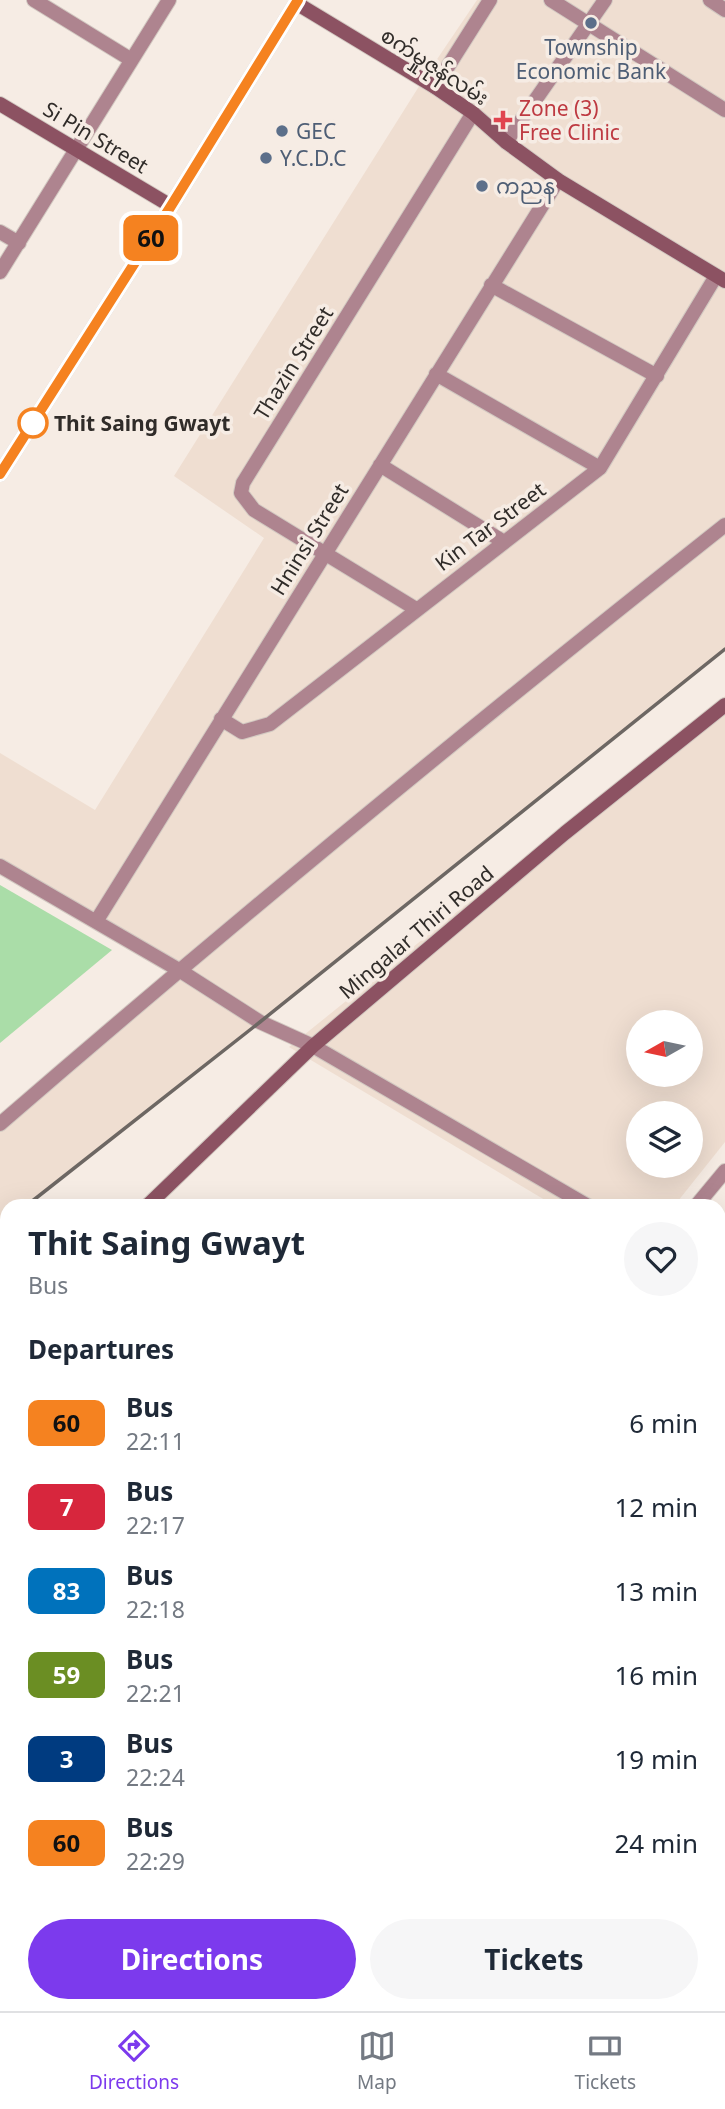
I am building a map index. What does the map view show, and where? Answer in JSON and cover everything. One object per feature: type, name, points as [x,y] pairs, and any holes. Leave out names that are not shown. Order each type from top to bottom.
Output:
[{"type":"street","points":[[34,0],[53,5],[130,59]]},
{"type":"street","points":[[0,272],[169,0]]},
{"type":"street","points":[[435,87],[490,0]]},
{"type":"street","points":[[551,0],[725,110]]},
{"type":"street","points":[[506,142],[605,0]]},
{"type":"street","points":[[710,0],[725,10]]},
{"type":"street","points":[[2,467],[171,206],[297,1]]},
{"type":"street","name":"စက်မှုဇုန်လမ်း","points":[[297,1],[473,113],[506,142],[558,180],[721,279]]},
{"type":"street","name":"Si Pin Street","points":[[0,104],[171,206]]},
{"type":"street","name":"Thazin Street","points":[[416,609],[254,510],[241,493],[243,483],[473,113]]},
{"type":"street","name":"Hninsi Street","points":[[97,920],[558,180]]},
{"type":"street","points":[[0,232],[19,243]]},
{"type":"street","name":"Kin Tar Street","points":[[221,719],[242,732],[270,724],[600,468],[721,279]]},
{"type":"street","points":[[491,285],[657,376]]},
{"type":"street","points":[[436,374],[600,468]]},
{"type":"street","points":[[380,465],[504,542]]},
{"type":"street","points":[[0,1124],[179,970],[527,682],[725,525]]},
{"type":"street","name":"Mingalar Thiri Road","points":[[154,1199],[313,1046],[565,833],[725,705]]},
{"type":"street","points":[[0,866],[97,920],[260,1023],[313,1046],[576,1199]]},
{"type":"street","points":[[702,1199],[725,1171]]},
{"type":"shaded area","points":[[477,0],[725,0],[725,648],[35,1199],[0,1199],[0,1124],[179,970],[0,871],[0,753],[95,810],[264,538],[174,476],[423,80]]},
{"type":"shaded area","points":[[725,696],[725,1142],[703,1170],[703,1101],[626,1101],[626,1178],[696,1178],[680,1199],[543,1199],[289,1047]]},
{"type":"green space","points":[[0,885],[112,950],[0,1043]]},
{"type":"railway","points":[[35,1199],[725,649]]},
{"type":"bus line","name":"60","points":[[0,474],[171,206],[298,0]]},
{"type":"place","name":"Township Economic Bank","points":[[591,23]]},
{"type":"place","name":"Zone (3) Free Clinic","points":[[503,120]]},
{"type":"place","name":"GEC","points":[[282,131]]},
{"type":"place","name":"Y.C.D.C","points":[[266,158]]},
{"type":"place","name":"ကညန","points":[[482,186]]},
{"type":"place","name":"Thit Saing Gwayt","points":[[33,423]]}]
